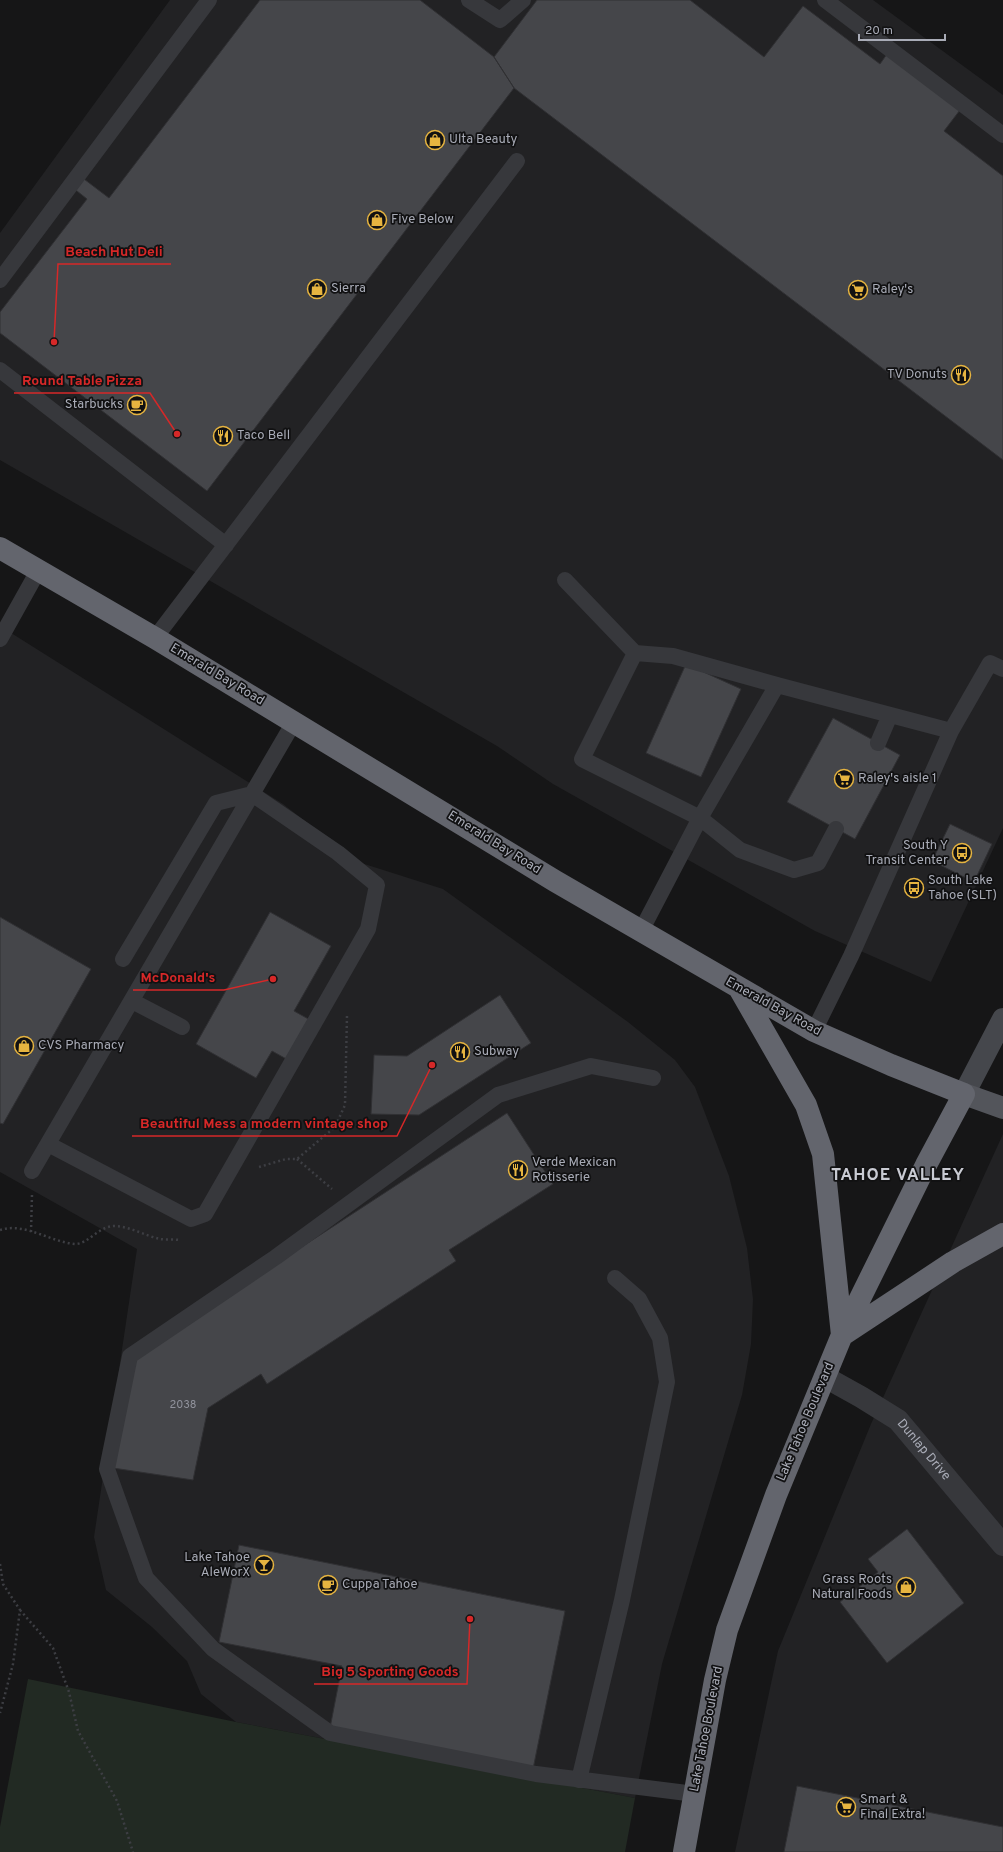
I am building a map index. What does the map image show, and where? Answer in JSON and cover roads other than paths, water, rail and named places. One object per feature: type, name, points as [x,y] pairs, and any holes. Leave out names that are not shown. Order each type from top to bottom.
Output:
[{"type":"highway","name":"Emerald Bay Road","points":[[0,548],[155,638],[555,881],[814,1031],[891,1065],[964,1094]]},
{"type":"highway","points":[[738,987],[806,1105],[822,1154],[842,1335],[953,1262],[1003,1234]]},
{"type":"highway","name":"Lake Tahoe Boulevard","points":[[684,1852],[715,1680],[727,1630],[776,1495],[842,1335],[926,1165],[964,1094]]},
{"type":"main road","name":"Lake Tahoe Boulevard","points":[[964,1094],[1003,1019]]},
{"type":"main road","name":"Emerald Bay Road","points":[[964,1094],[1003,1108]]},
{"type":"street","name":"Dunlap Drive","points":[[825,1377],[898,1420],[1003,1545]]},
{"type":"lane","points":[[0,280],[209,0]]},
{"type":"lane","points":[[469,0],[500,20],[523,0]]},
{"type":"lane","points":[[825,0],[1003,135]]},
{"type":"lane","points":[[155,638],[517,161]]},
{"type":"lane","points":[[0,370],[226,545]]},
{"type":"lane","points":[[0,639],[38,571]]},
{"type":"lane","points":[[565,580],[635,653],[673,656],[951,730]]},
{"type":"lane","points":[[635,653],[582,759],[700,818],[740,850],[794,870],[818,863],[836,828]]},
{"type":"lane","points":[[814,1031],[851,956],[951,730],[990,663],[1003,669]]},
{"type":"lane","points":[[641,931],[700,818],[777,684]]},
{"type":"lane","points":[[878,743],[890,715]]},
{"type":"lane","points":[[32,1171],[294,722]]},
{"type":"lane","points":[[48,1144],[191,1219],[205,1214],[368,929],[377,885],[338,853],[252,794],[216,803],[123,959]]},
{"type":"lane","points":[[132,1001],[182,1027]]},
{"type":"lane","points":[[653,1078],[591,1066],[498,1095],[276,1257],[130,1356],[107,1469],[146,1578],[213,1649],[330,1734],[536,1774],[695,1794]]},
{"type":"lane","points":[[579,1780],[622,1600],[666,1382],[660,1338],[639,1299],[614,1278]]},
{"type":"place","name":"Ulta Beauty","points":[[435,140]]},
{"type":"place","name":"Five Below","points":[[377,220]]},
{"type":"place","name":"Sierra","points":[[317,289]]},
{"type":"place","name":"Raley's","points":[[858,290]]},
{"type":"place","name":"Beach Hut Deli","points":[[54,342]]},
{"type":"place","name":"TV Donuts","points":[[961,375]]},
{"type":"place","name":"Starbucks","points":[[137,405]]},
{"type":"place","name":"Round Table Pizza","points":[[177,434]]},
{"type":"place","name":"Taco Bell","points":[[223,436]]},
{"type":"place","name":"Raley's aisle 1","points":[[844,779]]},
{"type":"place","name":"South Y Transit Center","points":[[962,853]]},
{"type":"place","name":"South Lake Tahoe (SLT)","points":[[914,888]]},
{"type":"place","name":"McDonald's","points":[[273,979]]},
{"type":"place","name":"CVS Pharmacy","points":[[24,1046]]},
{"type":"place","name":"Subway","points":[[460,1052]]},
{"type":"place","name":"Beautiful Mess a modern vintage shop","points":[[432,1065]]},
{"type":"place","name":"Verde Mexican Rotisserie","points":[[518,1170]]},
{"type":"place","name":"Lake Tahoe AleWorX","points":[[264,1565]]},
{"type":"place","name":"Cuppa Tahoe","points":[[328,1585]]},
{"type":"place","name":"Grass Roots Natural Foods","points":[[906,1587]]},
{"type":"place","name":"Big 5 Sporting Goods","points":[[470,1619]]},
{"type":"place","name":"Smart & Final Extra!","points":[[846,1807]]},
{"type":"district","name":"TAHOE VALLEY","points":[[898,1176]]}]
